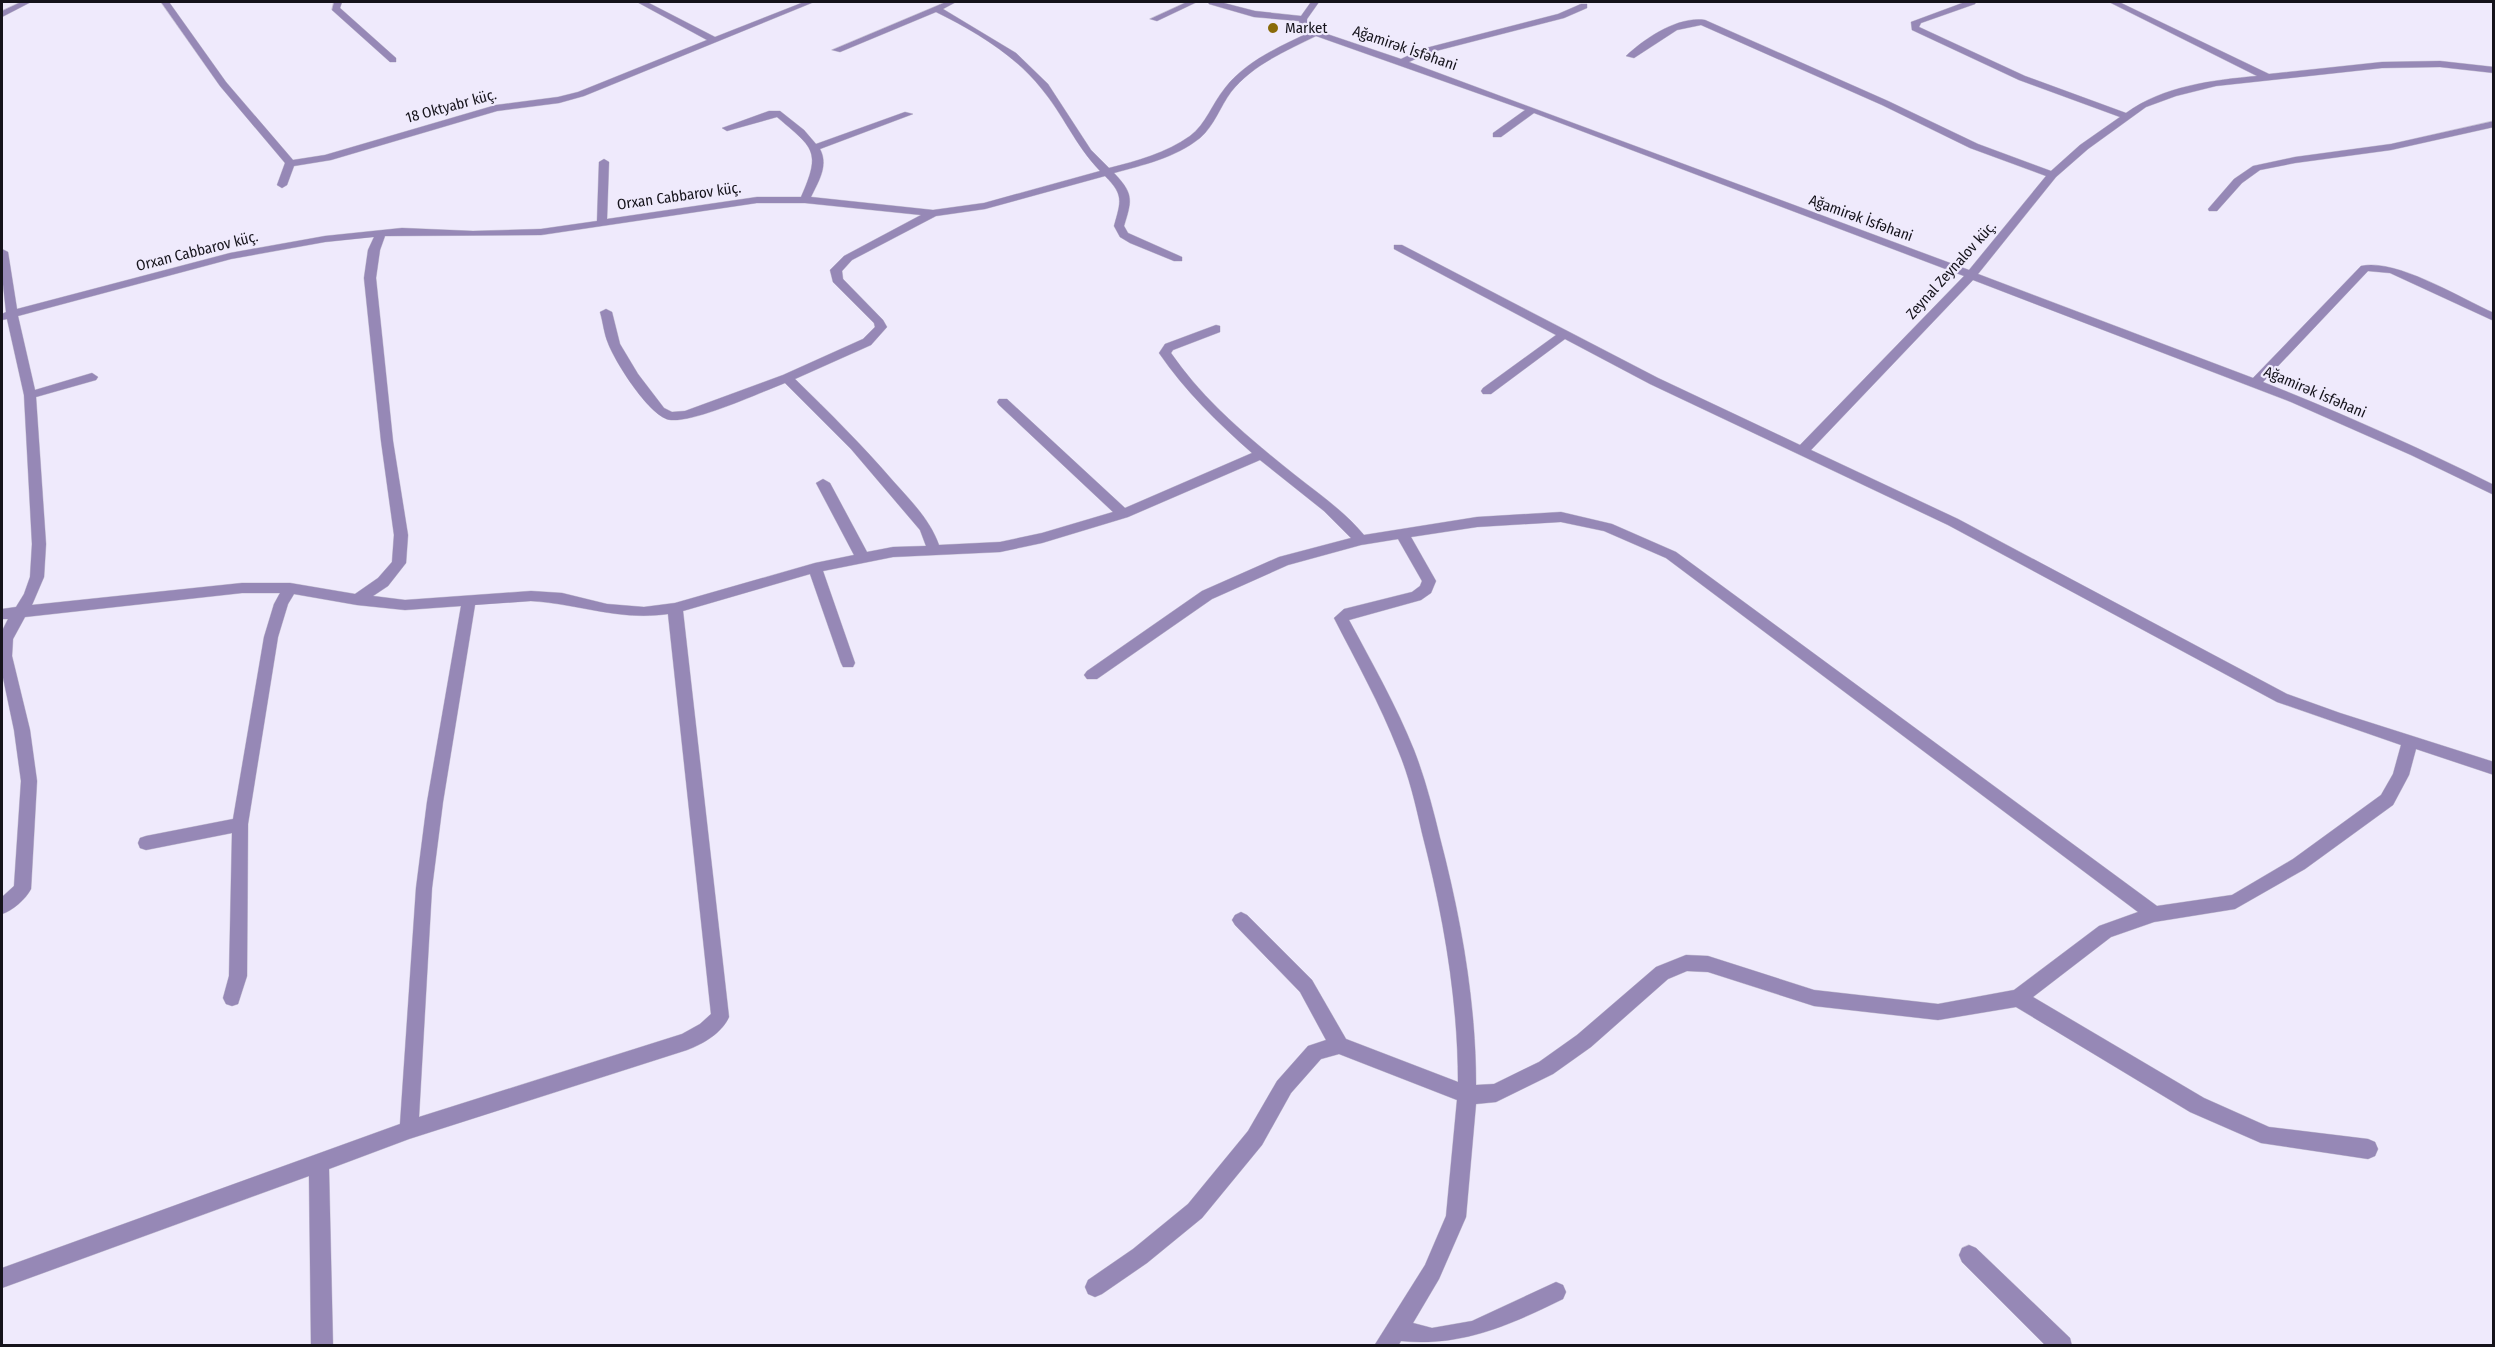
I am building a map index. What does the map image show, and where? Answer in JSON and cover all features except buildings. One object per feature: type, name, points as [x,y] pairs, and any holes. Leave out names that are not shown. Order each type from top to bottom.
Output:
[{"type":"street","points":[[2,14],[27,2]]},
{"type":"street","points":[[165,2],[223,84],[290,163],[282,185]]},
{"type":"street","points":[[338,2],[335,8],[393,60]]},
{"type":"street","points":[[641,2],[714,40]]},
{"type":"street","name":"18 Oktyabr küç.","points":[[290,163],[327,158],[496,108],[559,100],[581,94],[810,2]]},
{"type":"street","points":[[837,50],[952,2]]},
{"type":"street","points":[[1154,19],[1193,2]]},
{"type":"street","points":[[1212,2],[1254,14],[1303,20],[1315,2]]},
{"type":"street","points":[[1972,2],[1918,21],[1914,24],[1915,28],[2022,78],[2127,116]]},
{"type":"street","points":[[2113,2],[2267,77]]},
{"type":"street","points":[[1402,62],[1425,51],[1561,16],[1584,6]]},
{"type":"street","points":[[936,9],[990,39],[1025,65],[1045,86],[1087,152],[1123,188],[1126,202],[1119,226],[1124,235],[1134,242],[1150,246],[1178,259]]},
{"type":"street","name":"Ağamirək İsfəhani","points":[[1303,20],[1303,25],[1316,33],[1402,62],[1972,274],[2255,383],[2410,448],[2493,491]]},
{"type":"street","points":[[1631,56],[1681,25],[1692,20],[1702,22],[1885,103],[1974,146],[2052,175]]},
{"type":"street","name":"Orxan Cabbarov küç.","points":[[7,316],[230,256],[325,239],[381,233],[541,232],[717,204],[757,200],[805,200],[933,213],[985,206],[1150,160],[1188,141],[1204,129],[1231,85],[1248,70],[1277,51],[1316,33]]},
{"type":"street","name":"Zeynal Zeynalov küç.","points":[[1803,450],[1972,274],[2052,175],[2143,105],[2173,94],[2216,83],[2267,77],[2408,63],[2493,70]]},
{"type":"street","points":[[1497,135],[1532,110]]},
{"type":"street","points":[[727,128],[772,114],[780,114],[814,148],[819,167],[805,200]]},
{"type":"street","points":[[814,148],[908,114]]},
{"type":"street","points":[[2213,209],[2238,181],[2257,168],[2295,160],[2391,147],[2493,124]]},
{"type":"street","points":[[602,222],[604,162]]},
{"type":"street","points":[[606,312],[614,344],[633,376],[660,411],[669,416],[686,415],[787,378],[867,342],[876,335],[881,327],[879,322],[837,280],[836,270],[848,258],[933,213]]},
{"type":"street","points":[[357,600],[383,582],[399,563],[401,535],[387,441],[370,278],[374,250],[381,233]]},
{"type":"street","points":[[1398,247],[1654,381],[1953,522],[2282,698],[2325,716],[2410,741],[2493,770]]},
{"type":"street","points":[[2,252],[7,274],[7,316],[30,395],[38,559],[37,577],[31,595],[6,639],[4,656],[22,730],[29,781],[22,889],[2,907]]},
{"type":"street","points":[[2255,383],[2365,268],[2377,267],[2393,270],[2493,318]]},
{"type":"street","points":[[1216,329],[1169,347],[1165,353],[1184,380],[1262,454],[1340,517],[1361,540]]},
{"type":"street","points":[[1487,391],[1565,334]]},
{"type":"street","points":[[30,395],[92,377]]},
{"type":"street","points":[[787,378],[856,446],[909,507],[926,528],[934,549]]},
{"type":"street","points":[[1003,402],[1123,514]]},
{"type":"street","points":[[2,614],[242,588],[290,588],[357,600],[405,604],[531,596],[562,598],[607,609],[644,612],[675,608],[814,568],[863,558],[934,549],[1000,547],[1042,538],[1123,514],[1262,454]]},
{"type":"street","points":[[823,483],[863,558]]},
{"type":"street","points":[[1092,675],[1208,596],[1284,561],[1361,540],[1477,522],[1561,517],[1607,527],[1671,555],[2154,914]]},
{"type":"street","points":[[1390,1337],[1432,1272],[1456,1217],[1467,1095],[1467,1053],[1460,987],[1446,893],[1425,811],[1407,752],[1389,711],[1341,618],[1350,613],[1416,596],[1426,589],[1429,580],[1402,534]]},
{"type":"street","points":[[814,568],[848,663]]},
{"type":"street","points":[[232,998],[238,976],[240,824],[271,637],[280,604],[290,588]]},
{"type":"street","points":[[409,1130],[424,888],[435,802],[469,599]]},
{"type":"street","points":[[2,1278],[409,1130],[687,1041],[706,1030],[720,1017],[675,608]]},
{"type":"street","points":[[1095,1287],[1140,1256],[1194,1211],[1255,1138],[1284,1087],[1315,1052],[1339,1045],[1467,1095],[1496,1093],[1546,1068],[1584,1041],[1662,973],[1686,963],[1708,964],[1814,998],[1938,1012],[2018,998],[2105,930],[2154,914],[2235,902],[2299,864],[2387,800],[2401,775],[2410,741]]},
{"type":"street","points":[[146,843],[240,824]]},
{"type":"street","points":[[1240,920],[1306,987],[1339,1045]]},
{"type":"street","points":[[2018,998],[2197,1105],[2268,1136],[2368,1149]]},
{"type":"street","points":[[319,1163],[322,1346]]},
{"type":"street","points":[[1969,1255],[2062,1346]]},
{"type":"street","points":[[1390,1337],[1432,1339],[1474,1331],[1556,1292]]},
{"type":"place","name":"Market","points":[[1273,28]]}]
